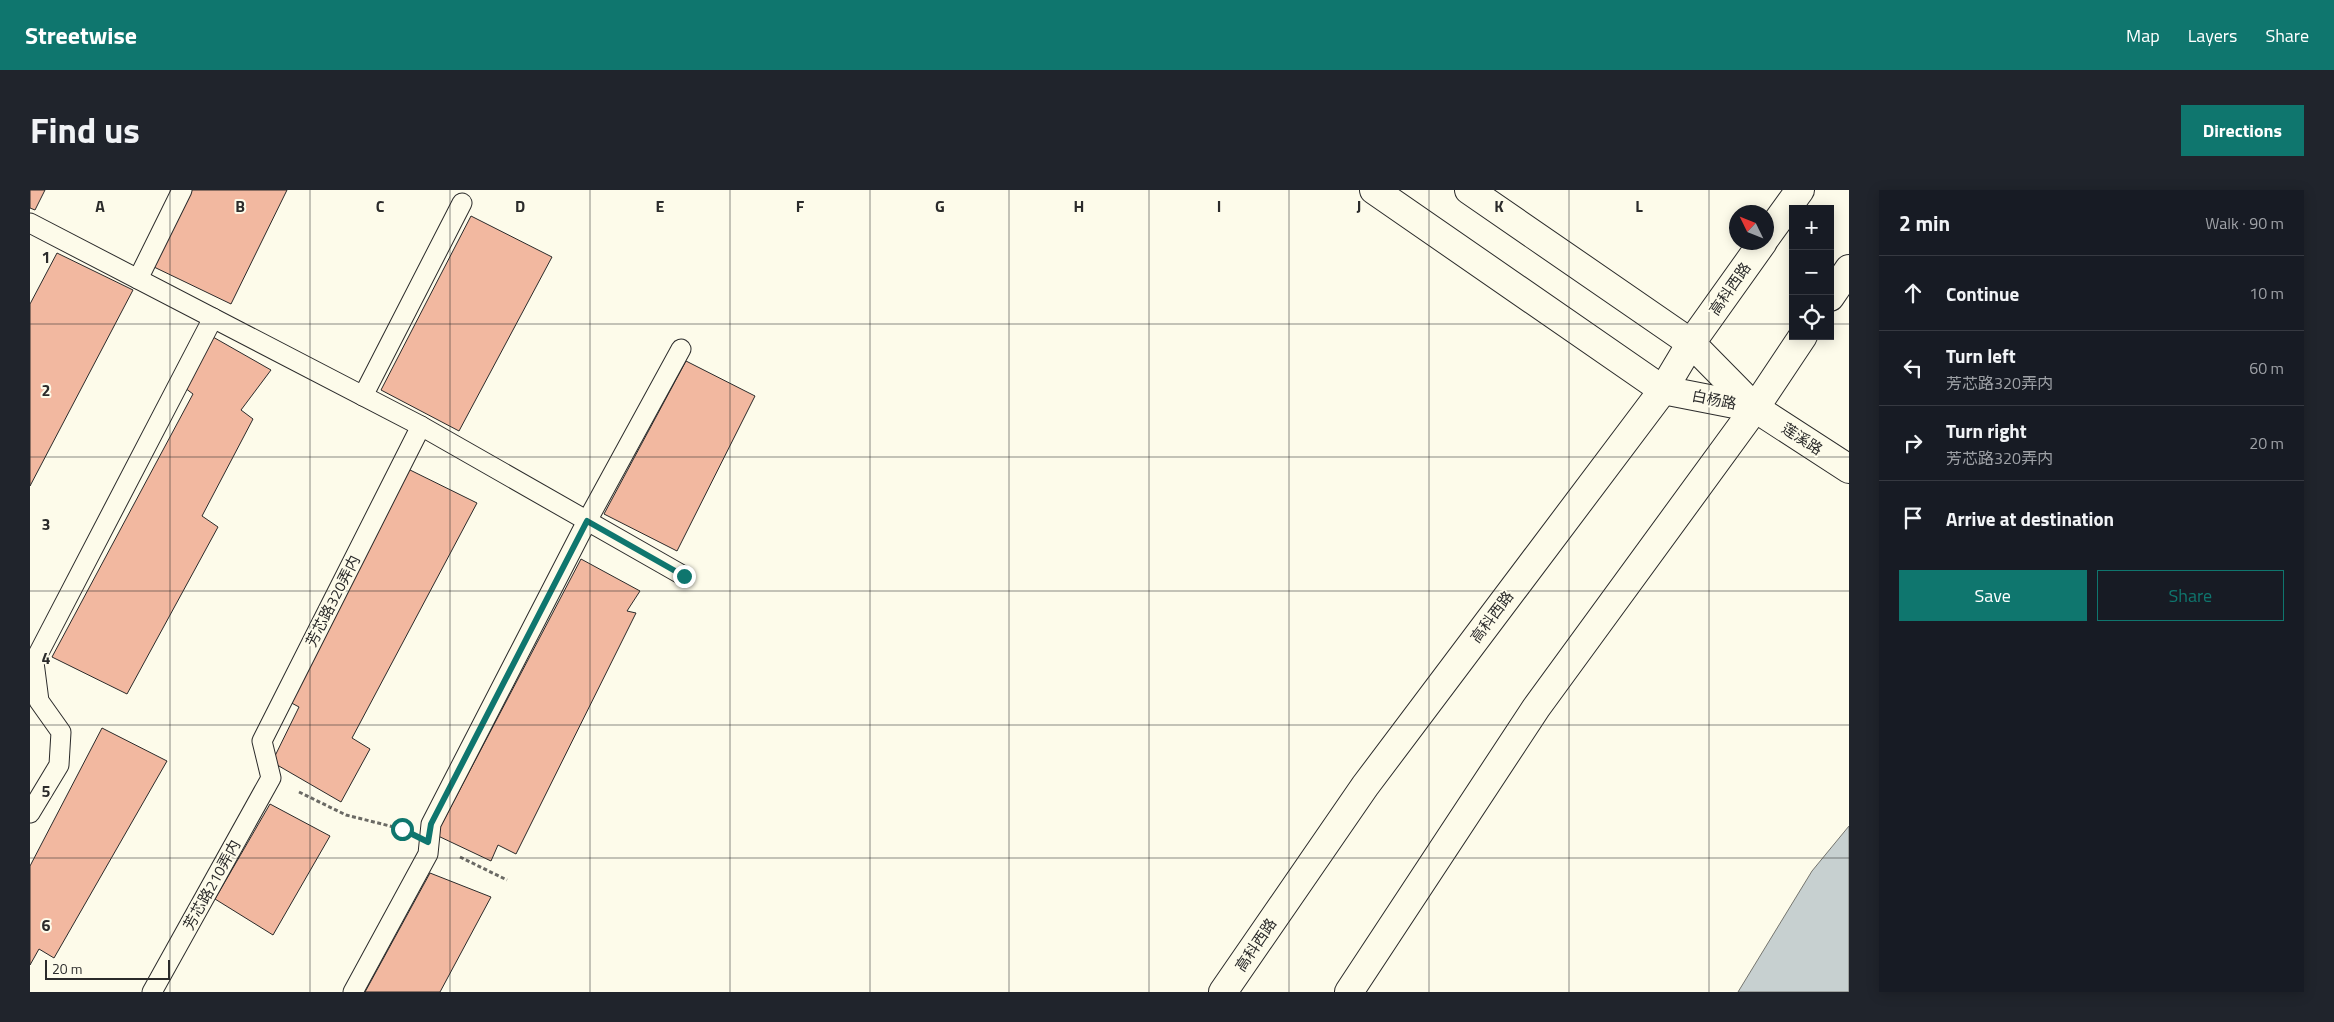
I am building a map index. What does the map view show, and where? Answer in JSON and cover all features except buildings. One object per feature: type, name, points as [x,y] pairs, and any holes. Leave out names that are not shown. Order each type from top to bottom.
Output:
[{"type":"main road","name":"白杨路","points":[[1374,190],[1663,390],[1755,408]]},
{"type":"main road","name":"白杨路","points":[[1469,190],[1691,343],[1755,408]]},
{"type":"main road","points":[[1774,226],[1800,190]]},
{"type":"main road","name":"高科西路","points":[[1223,992],[1365,786],[1663,390],[1691,343],[1757,250]]},
{"type":"main road","points":[[1831,295],[1849,269]]},
{"type":"main road","points":[[1349,992],[1536,708],[1755,408],[1800,340]]},
{"type":"main road","name":"莲溪路","points":[[1755,408],[1849,469]]},
{"type":"lane","points":[[138,279],[182,190]]},
{"type":"lane","points":[[363,396],[462,202]]},
{"type":"lane","points":[[30,223],[421,426],[684,576]]},
{"type":"lane","points":[[30,813],[59,765],[60,732],[39,701],[34,662],[213,318]]},
{"type":"lane","points":[[353,992],[428,848],[431,824],[587,521],[681,349]]},
{"type":"lane","name":"芳芯路320弄内","points":[[272,778],[262,741],[421,426]]},
{"type":"lane","name":"芳芯路210弄内","points":[[152,992],[272,778]]},
{"type":"path","points":[[272,778],[346,815],[402,829],[428,848],[507,880]]},
{"type":"shaded area","points":[[1849,826],[1849,992],[1738,992],[1812,871]]},
{"type":"route","points":[[402,829],[428,842],[431,824],[587,521],[684,576]]}]
